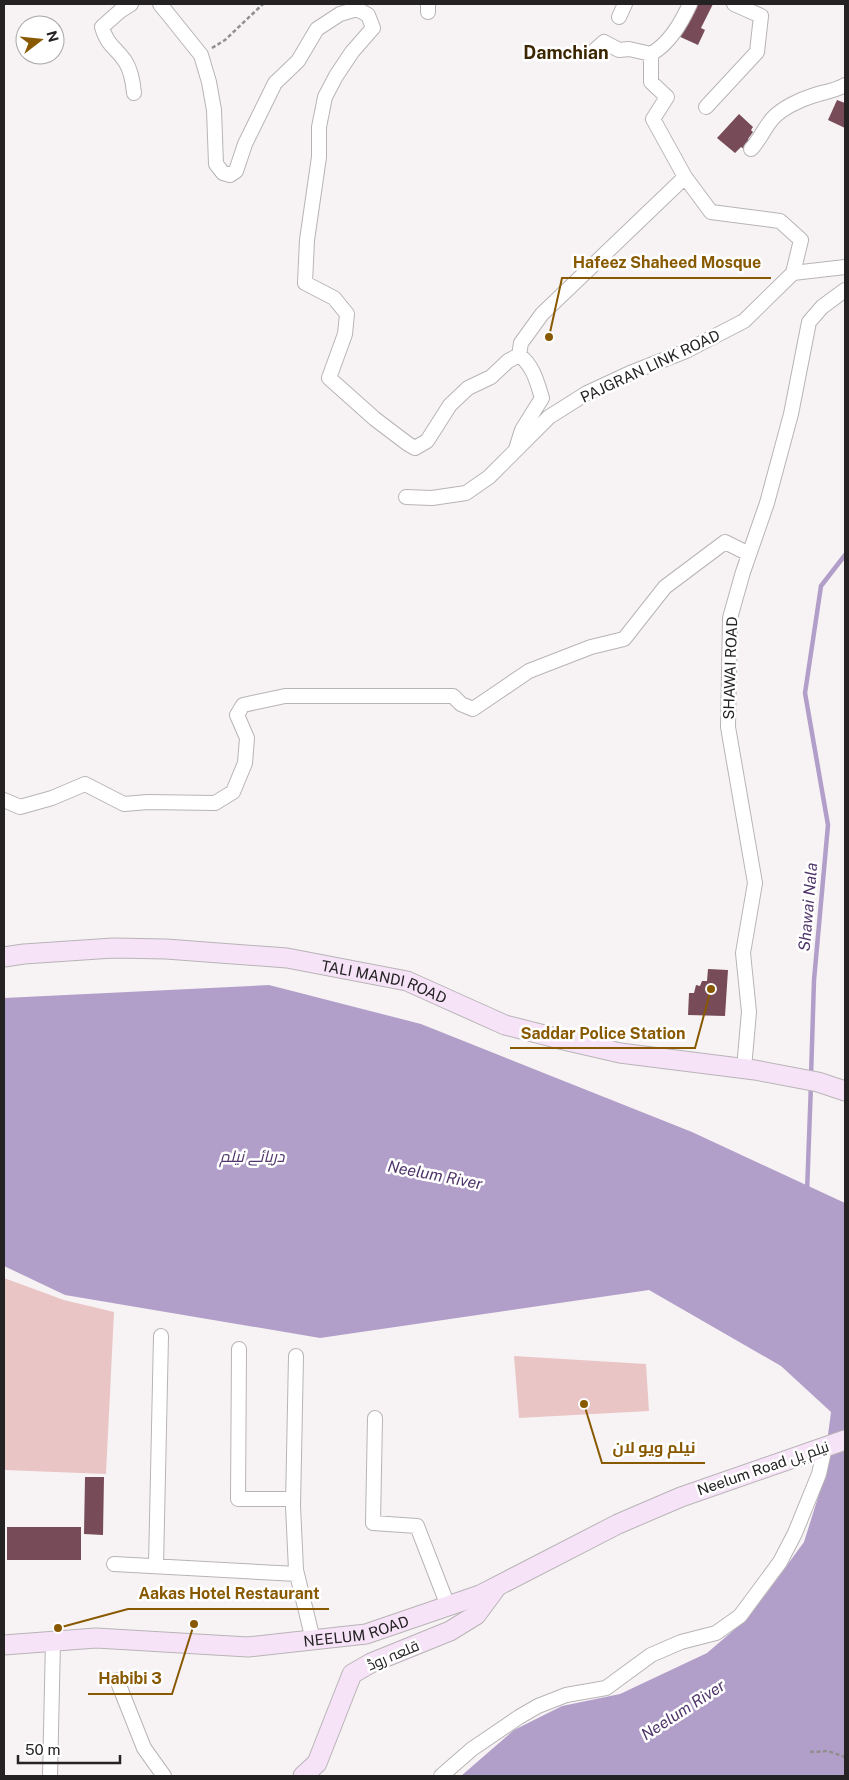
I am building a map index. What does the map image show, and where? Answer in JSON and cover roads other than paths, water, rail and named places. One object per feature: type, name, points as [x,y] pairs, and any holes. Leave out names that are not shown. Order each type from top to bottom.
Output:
[{"type":"street","points":[[131,4],[102,27],[106,40],[125,61],[132,78],[134,93]]},
{"type":"street","points":[[160,4],[201,55],[209,82],[214,110],[216,164],[223,173],[230,174],[236,171],[245,144],[275,83],[298,61],[317,29],[340,14],[357,9],[368,15],[372,28],[352,52],[336,76],[325,97],[319,127],[319,157],[307,240],[305,283],[334,298],[348,314],[345,334],[329,378],[375,419],[415,448],[427,441],[450,405],[468,388],[491,377],[508,361],[519,355]]},
{"type":"street","points":[[619,17],[625,4]]},
{"type":"street","points":[[595,50],[604,42],[619,50],[629,49],[651,54],[672,35],[683,20],[690,4]]},
{"type":"street","points":[[706,107],[757,52],[762,16],[734,4]]},
{"type":"street","points":[[651,54],[651,82],[667,97],[653,119],[685,177],[711,212],[780,221],[801,240],[793,273],[845,267]]},
{"type":"street","points":[[751,149],[773,118],[781,112],[811,96],[823,94],[845,85]]},
{"type":"street","points":[[519,355],[521,343],[542,314],[685,177]]},
{"type":"street","name":"PAJGRAN LINK ROAD","points":[[406,497],[432,498],[466,493],[489,477],[549,417],[588,393],[630,373],[686,351],[744,321],[793,273]]},
{"type":"street","name":"SHAWAI ROAD","points":[[750,1069],[749,1012],[743,953],[755,883],[728,727],[730,618],[749,554],[767,503],[791,414],[809,322],[822,307],[845,290]]},
{"type":"street","points":[[516,449],[522,430],[542,398],[536,376],[519,355]]},
{"type":"street","points":[[4,800],[20,807],[52,798],[85,784],[124,804],[148,802],[215,803],[234,792],[246,763],[247,738],[237,716],[243,705],[286,696],[453,696],[461,704],[473,709],[529,671],[592,647],[624,639],[665,587],[725,542],[749,554]]},
{"type":"street","name":"TALI MANDI ROAD","points":[[4,957],[113,948],[166,949],[287,958],[407,981],[505,1025],[568,1041],[620,1053],[750,1069],[818,1082],[845,1091]]},
{"type":"street","points":[[156,1566],[161,1336]]},
{"type":"street","points":[[239,1349],[238,1498],[293,1499]]},
{"type":"street","points":[[296,1356],[293,1499],[297,1574],[313,1640]]},
{"type":"street","points":[[375,1418],[373,1523],[417,1526],[448,1606]]},
{"type":"street","name":"Neelum Road نیلم پل","points":[[681,1496],[845,1440]]},
{"type":"street","points":[[441,1776],[472,1749],[518,1717],[538,1706],[566,1695],[606,1688],[651,1655],[681,1642],[716,1633],[740,1616],[780,1562],[795,1533],[819,1474],[825,1447]]},
{"type":"street","name":"NEELUM ROAD","points":[[4,1645],[96,1638],[248,1647],[366,1634],[480,1595],[618,1524],[681,1496]]},
{"type":"street","points":[[114,1564],[297,1574]]},
{"type":"street","name":"قلعہ روڈ","points":[[303,1776],[317,1763],[352,1674],[371,1663],[450,1631],[476,1615],[498,1586]]},
{"type":"street","points":[[50,1776],[53,1641]]},
{"type":"street","points":[[117,1680],[144,1748],[164,1776]]},
{"type":"water","name":"دریائے نیلم","points":[[269,985],[421,1024],[692,1132],[845,1203],[845,1776],[461,1776],[514,1730],[562,1706],[620,1694],[707,1653],[742,1623],[766,1594],[804,1542],[821,1488],[831,1412],[781,1366],[649,1290],[320,1338],[65,1295],[4,1266],[4,998]]},
{"type":"waterway","name":"Shawai Nala","points":[[811,1077],[814,980],[828,825],[805,693],[821,586],[845,555]]},
{"type":"waterway","name":"Shawai Nala","points":[[807,1192],[811,1084]]},
{"type":"place","name":"Hafeez Shaheed Mosque","points":[[549,337]]},
{"type":"place","name":"Saddar Police Station","points":[[711,989]]},
{"type":"place","name":"نیلم ویو لان","points":[[584,1404]]},
{"type":"place","name":"Habibi 3","points":[[194,1624]]},
{"type":"place","name":"Aakas Hotel Restaurant","points":[[58,1628]]},
{"type":"district","name":"Damchian","points":[[566,52]]},
{"type":"water label","name":"Neelum River","points":[[435,1175]]},
{"type":"water label","name":"Neelum River","points":[[683,1710]]}]
